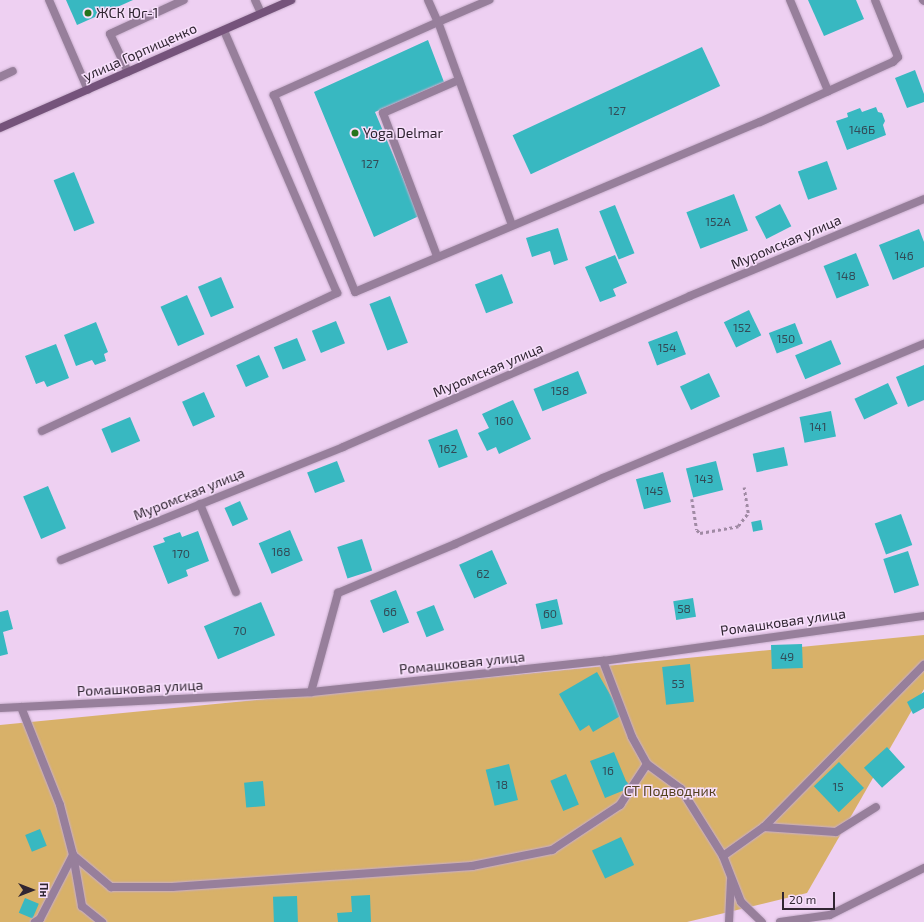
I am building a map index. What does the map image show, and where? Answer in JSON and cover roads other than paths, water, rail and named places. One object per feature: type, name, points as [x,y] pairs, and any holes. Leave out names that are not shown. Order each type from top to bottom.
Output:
[{"type":"main road","name":"улица Горпищенко","points":[[0,128],[291,0]]},
{"type":"street","points":[[49,0],[88,90]]},
{"type":"street","points":[[128,72],[110,34],[181,0]]},
{"type":"street","points":[[255,0],[261,13]]},
{"type":"street","points":[[428,0],[438,22],[512,225]]},
{"type":"street","points":[[489,0],[274,95],[355,292],[437,256],[760,122],[893,62],[898,57],[875,0]]},
{"type":"street","points":[[790,0],[828,91]]},
{"type":"street","points":[[42,430],[337,293],[224,30]]},
{"type":"street","points":[[0,77],[12,71]]},
{"type":"street","points":[[437,256],[383,113],[459,80]]},
{"type":"street","name":"Муромская улица","points":[[61,560],[343,447],[690,296],[924,199]]},
{"type":"street","points":[[311,692],[338,593],[455,544],[618,472],[924,344]]},
{"type":"street","points":[[200,504],[236,592]]},
{"type":"street","name":"Ромашковая улица","points":[[0,708],[311,692],[603,661],[924,616]]},
{"type":"street","points":[[603,661],[632,738],[647,764],[681,789],[723,856],[741,902],[762,922]]},
{"type":"street","points":[[723,856],[764,826],[924,665]]},
{"type":"street","points":[[21,707],[60,805],[74,855],[82,906],[102,922]]},
{"type":"street","points":[[74,855],[111,888],[172,888],[472,866],[552,850],[620,805],[647,764]]},
{"type":"street","points":[[764,826],[836,832],[876,807]]},
{"type":"street","points":[[35,922],[40,919],[74,855]]},
{"type":"street","points":[[780,922],[829,919],[924,868]]},
{"type":"street","points":[[729,922],[731,877]]},
{"type":"place","name":"ЖСК Юг-1","points":[[88,13]]},
{"type":"place","name":"Yoga Delmar","points":[[355,133]]},
{"type":"park label","name":"СТ Подводник","points":[[670,791]]}]
